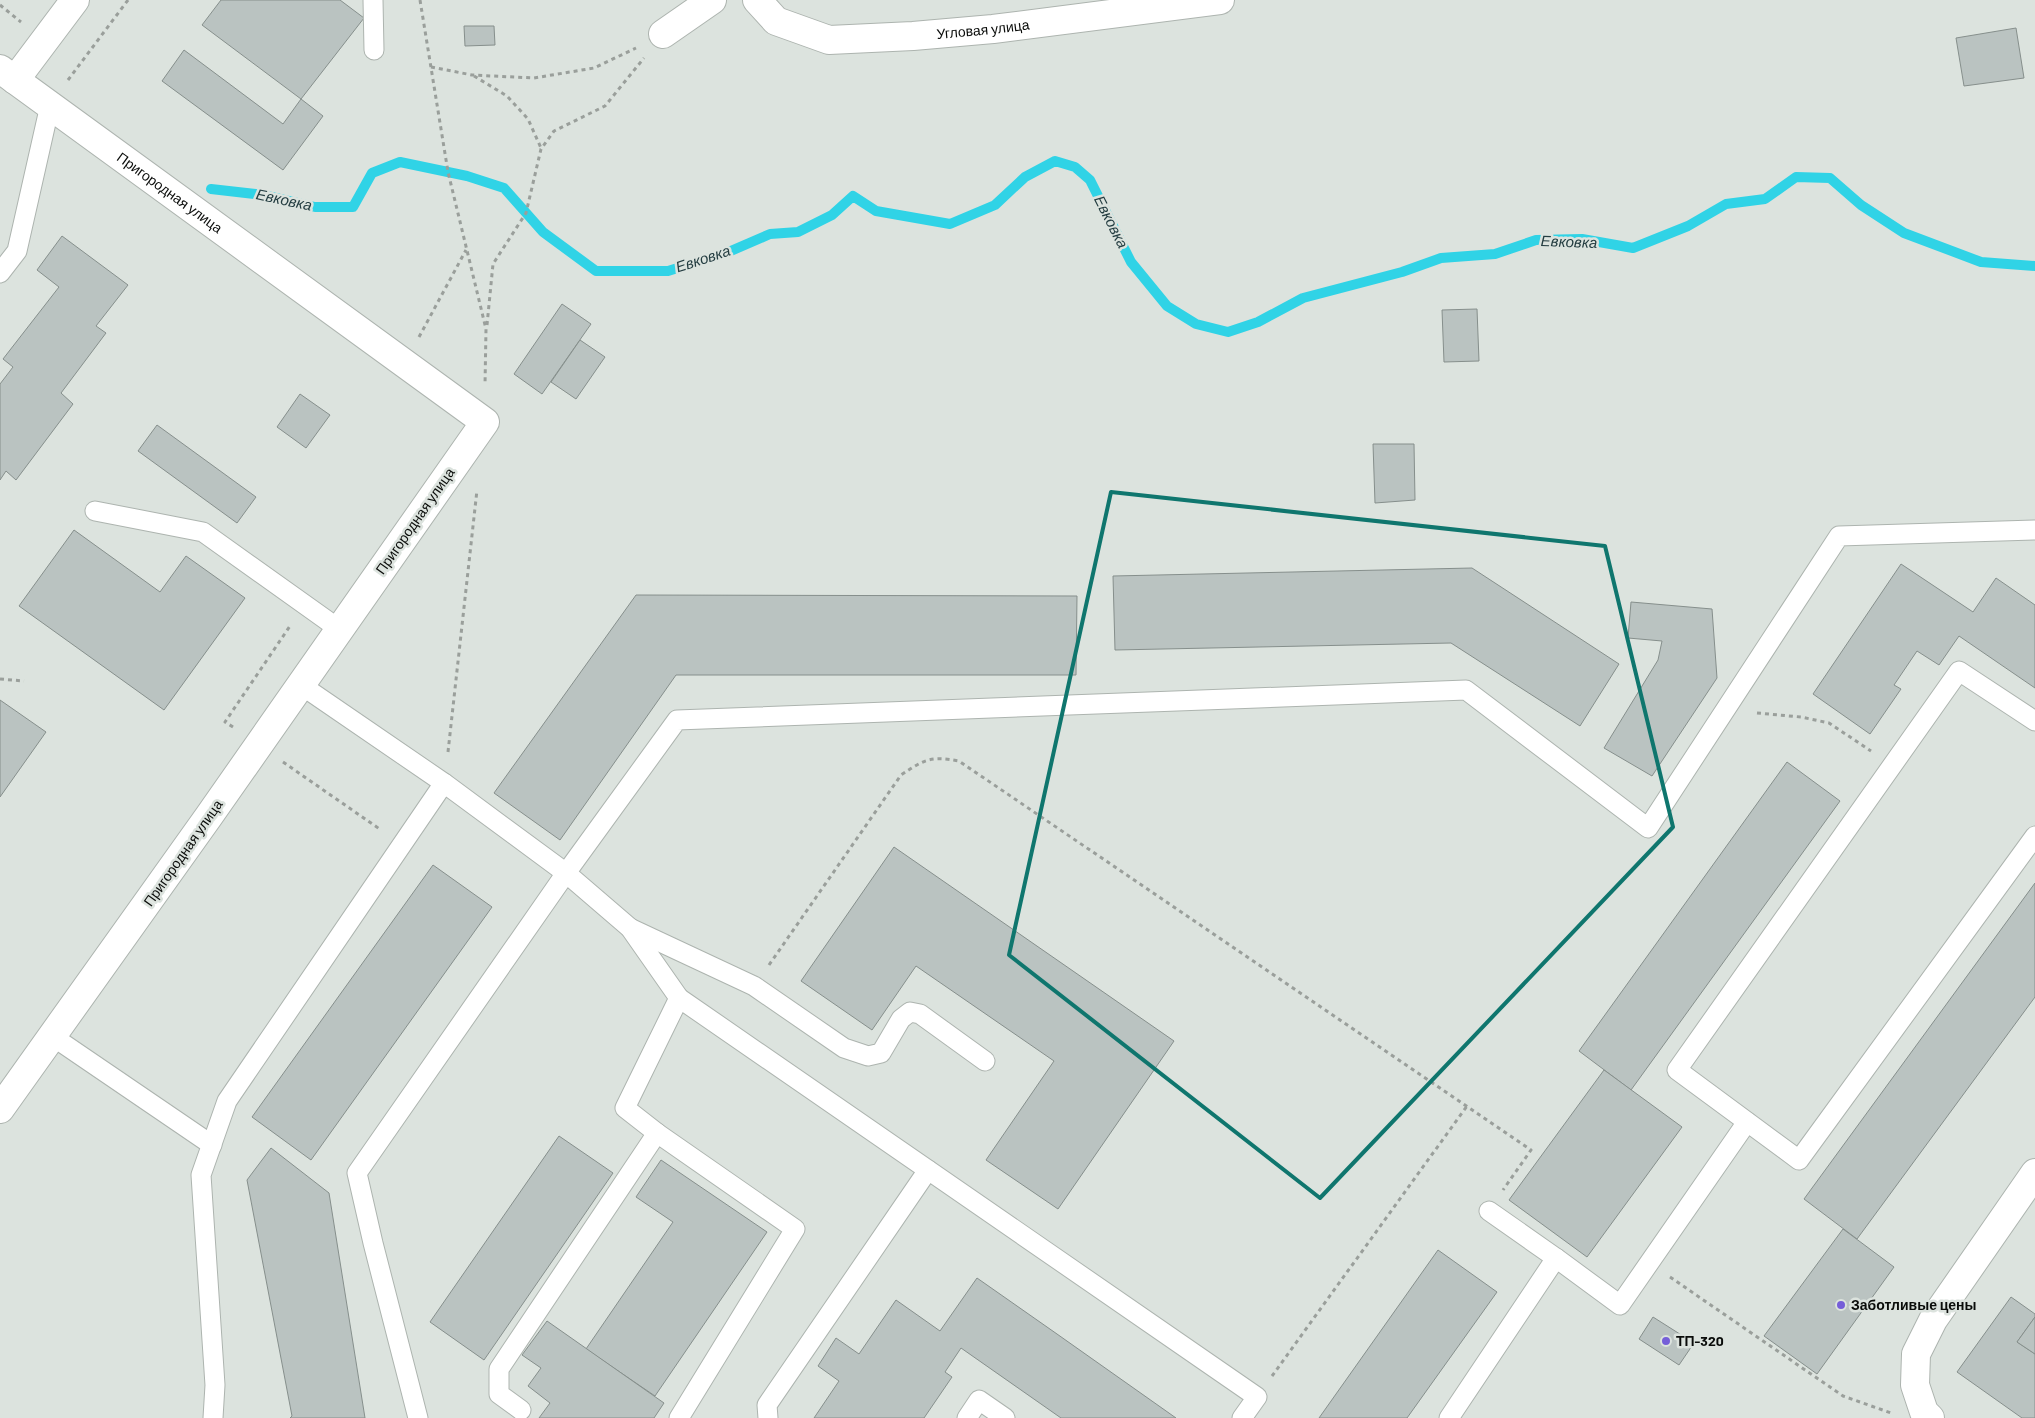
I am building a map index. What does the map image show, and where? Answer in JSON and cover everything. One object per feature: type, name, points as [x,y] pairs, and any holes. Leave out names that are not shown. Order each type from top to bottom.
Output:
[{"type":"street","points":[[7,75],[75,0]]},
{"type":"street","points":[[663,34],[712,0]]},
{"type":"street","name":"Угловая улица","points":[[757,0],[776,21],[829,40],[993,29],[1220,0]]},
{"type":"street","name":"Пригородная улица","points":[[0,1109],[485,422],[7,75]]},
{"type":"street","points":[[1930,1418],[1924,1412],[1915,1385],[1916,1354],[1933,1320],[2035,1173]]},
{"type":"lane","points":[[373,0],[374,50]]},
{"type":"lane","points":[[0,273],[17,251],[50,105]]},
{"type":"lane","points":[[94,511],[203,532],[339,629]]},
{"type":"lane","points":[[418,1418],[357,1173],[566,873],[677,720],[1466,690],[1648,828],[1839,536],[2035,530]]},
{"type":"lane","points":[[2035,721],[1959,671],[1677,1070],[1799,1160],[2035,836]]},
{"type":"lane","points":[[301,685],[444,783],[566,873],[630,928],[678,998],[1257,1396],[1242,1418]]},
{"type":"lane","points":[[213,1418],[215,1385],[201,1175],[227,1102],[444,783]]},
{"type":"lane","points":[[630,928],[754,986],[844,1048],[868,1056],[881,1053],[900,1019],[910,1012],[920,1014],[985,1061]]},
{"type":"lane","points":[[678,998],[625,1108],[657,1133],[795,1229],[679,1418]]},
{"type":"lane","points":[[52,1036],[212,1145]]},
{"type":"lane","points":[[1489,1211],[1620,1305],[1747,1122]]},
{"type":"lane","points":[[521,1410],[499,1394],[499,1369],[657,1133]]},
{"type":"lane","points":[[768,1418],[767,1405],[928,1170]]},
{"type":"lane","points":[[1449,1418],[1556,1258]]},
{"type":"lane","points":[[967,1418],[979,1400],[1005,1418]]},
{"type":"path","points":[[50,105],[128,0]]},
{"type":"path","points":[[420,0],[448,172],[486,329]]},
{"type":"path","points":[[431,67],[472,75],[534,78],[594,68],[663,34]]},
{"type":"path","points":[[485,422],[486,329],[493,264],[526,213],[541,149],[554,131],[605,106],[663,34]]},
{"type":"path","points":[[472,75],[507,96],[528,119],[541,149]]},
{"type":"path","points":[[405,363],[466,249]]},
{"type":"path","points":[[444,783],[477,489]]},
{"type":"path","points":[[0,679],[24,681]]},
{"type":"path","points":[[1726,710],[1801,717],[1829,723],[1892,766]]},
{"type":"path","points":[[754,986],[901,775],[920,762],[937,757],[958,761],[1531,1150],[1489,1211]]},
{"type":"path","points":[[1257,1396],[1467,1106]]},
{"type":"path","points":[[1649,1263],[1843,1396],[1896,1415]]},
{"type":"highlighted area","points":[[1111,492],[1605,546],[1673,827],[1320,1198],[1009,955]]},
{"type":"building","points":[[221,0],[340,0],[364,18],[301,99],[202,25]]},
{"type":"building","points":[[464,26],[494,26],[495,45],[465,46]]},
{"type":"building","points":[[2016,28],[2024,78],[1964,86],[1956,38]]},
{"type":"building","points":[[184,50],[283,124],[301,99],[323,116],[283,170],[162,81]]},
{"type":"building","points":[[62,236],[128,285],[96,326],[106,333],[61,393],[73,404],[16,480],[6,471],[0,480],[0,384],[13,367],[3,359],[59,287],[37,270]]},
{"type":"building","points":[[562,304],[591,324],[542,394],[514,374]]},
{"type":"building","points":[[1477,309],[1479,361],[1444,362],[1442,310]]},
{"type":"building","points":[[580,340],[605,357],[576,399],[551,382]]},
{"type":"building","points":[[300,394],[330,415],[306,448],[277,427]]},
{"type":"building","points":[[157,425],[256,497],[237,523],[138,451]]},
{"type":"building","points":[[1373,444],[1414,444],[1415,500],[1375,503]]},
{"type":"building","points":[[74,530],[160,592],[186,556],[245,598],[164,710],[19,606]]},
{"type":"building","points":[[1901,564],[1973,612],[1996,578],[2035,605],[2035,688],[1959,636],[1939,665],[1917,651],[1894,685],[1901,689],[1870,734],[1813,694]]},
{"type":"building","points":[[1472,568],[1619,664],[1580,726],[1451,643],[1115,650],[1113,576]]},
{"type":"building","points":[[636,595],[1077,596],[1076,675],[676,675],[560,840],[494,793]]},
{"type":"building","points":[[1631,602],[1712,609],[1717,678],[1652,776],[1604,748],[1658,660],[1662,641],[1628,638]]},
{"type":"building","points":[[0,700],[46,732],[0,797]]},
{"type":"building","points":[[1787,762],[1840,801],[1631,1090],[1579,1051]]},
{"type":"building","points":[[894,847],[1174,1041],[1058,1209],[986,1160],[1054,1061],[916,966],[872,1030],[801,981]]},
{"type":"building","points":[[433,865],[492,907],[311,1160],[252,1117]]},
{"type":"building","points":[[2035,883],[2035,997],[1857,1239],[1804,1199]]},
{"type":"building","points":[[1604,1070],[1682,1127],[1587,1257],[1509,1200]]},
{"type":"building","points":[[559,1136],[613,1173],[484,1360],[430,1322]]},
{"type":"building","points":[[271,1148],[329,1193],[365,1418],[290,1418],[292,1416],[247,1180]]},
{"type":"building","points":[[661,1160],[767,1232],[655,1396],[586,1349],[673,1222],[636,1197]]},
{"type":"building","points":[[1843,1229],[1894,1267],[1817,1374],[1764,1336]]},
{"type":"building","points":[[1438,1250],[1497,1292],[1407,1418],[1319,1418]]},
{"type":"building","points":[[977,1278],[1176,1418],[1061,1418],[961,1348],[945,1372],[952,1377],[924,1418],[814,1418],[839,1381],[818,1366],[836,1338],[859,1354],[896,1300],[940,1331]]},
{"type":"building","points":[[2011,1297],[2035,1314],[2035,1317],[2017,1342],[2035,1354],[2035,1418],[2022,1418],[1957,1372]]},
{"type":"building","name":"ТП-320","points":[[1653,1317],[1694,1343],[1679,1365],[1639,1339]]},
{"type":"building","points":[[2035,1317],[2035,1354],[2017,1342]]},
{"type":"building","points":[[547,1321],[664,1403],[654,1418],[539,1418],[550,1403],[528,1386],[541,1368],[522,1355]]},
{"type":"waterway","name":"Евковка","points":[[211,189],[264,195],[315,207],[353,207],[372,173],[400,162],[467,176],[504,188],[543,232],[596,271],[668,271],[726,253],[770,234],[798,232],[832,215],[853,196],[876,211],[950,224],[995,205],[1025,177],[1055,161],[1075,167],[1090,180],[1131,262],[1167,306],[1196,324],[1228,332],[1258,322],[1303,298],[1402,272],[1441,258],[1495,254],[1536,240],[1582,239],[1633,248],[1688,226],[1726,204],[1765,199],[1796,177],[1830,178],[1861,205],[1904,233],[1981,262],[2035,266]]},
{"type":"place","name":"Заботливые цены","points":[[1841,1305]]},
{"type":"place","name":"ТП-320","points":[[1666,1341]]}]
